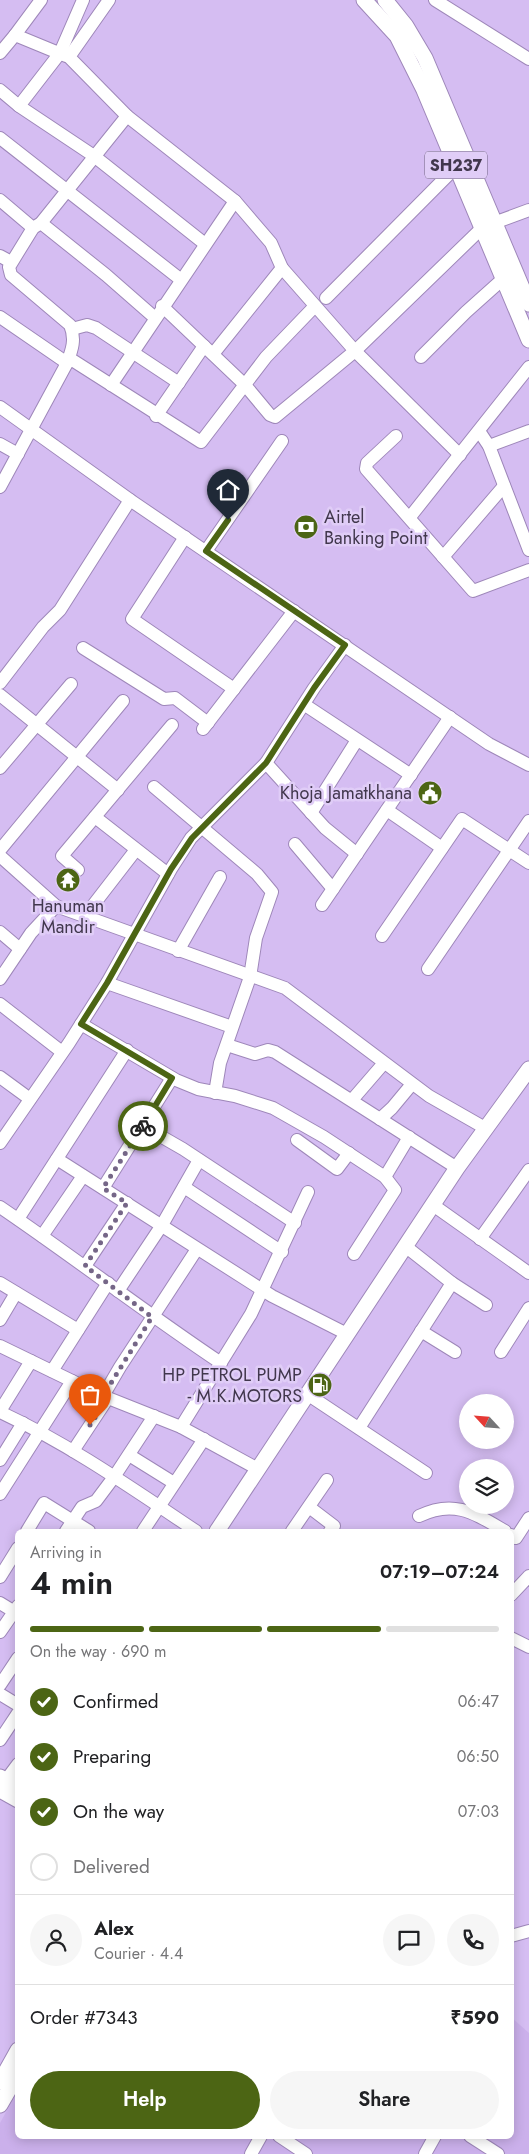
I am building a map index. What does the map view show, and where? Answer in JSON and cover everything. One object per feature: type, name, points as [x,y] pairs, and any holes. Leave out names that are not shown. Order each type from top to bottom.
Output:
[{"type":"main road","name":"SH237","points":[[364,0],[397,36],[424,90],[457,166],[529,304]]},
{"type":"main road","name":"SH237","points":[[386,0],[406,26],[425,58],[488,225],[504,278],[529,340]]},
{"type":"main road","points":[[218,1529],[456,1168],[529,1069]]},
{"type":"main road","points":[[6,1784],[15,1796]]},
{"type":"main road","points":[[0,2105],[3,2085],[15,2057]]},
{"type":"main road","points":[[3,2085],[15,2076]]},
{"type":"street","points":[[0,53],[41,0]]},
{"type":"street","points":[[64,55],[83,0]]},
{"type":"street","points":[[19,106],[110,0]]},
{"type":"street","points":[[435,0],[529,59]]},
{"type":"street","points":[[15,35],[64,55],[127,116],[235,201],[271,243],[282,268],[315,306],[355,351],[460,455]]},
{"type":"street","points":[[0,90],[19,106],[94,156],[205,244]]},
{"type":"street","points":[[0,487],[68,360],[73,344],[72,329],[64,319],[11,275],[6,259],[37,226],[127,116]]},
{"type":"street","points":[[0,138],[180,279]]},
{"type":"street","points":[[326,298],[457,166]]},
{"type":"street","points":[[0,200],[106,275],[154,317]]},
{"type":"street","points":[[110,385],[154,317],[235,201]]},
{"type":"street","points":[[162,306],[244,385],[270,415],[275,417],[355,351],[488,225],[529,210]]},
{"type":"street","points":[[156,416],[179,383],[282,268]]},
{"type":"street","points":[[421,357],[466,312],[504,278]]},
{"type":"street","points":[[2,321],[201,442],[266,357],[315,306]]},
{"type":"street","points":[[72,329],[92,326],[133,351],[179,383]]},
{"type":"street","points":[[410,517],[529,366]]},
{"type":"street","points":[[0,407],[130,500],[489,744],[529,764]]},
{"type":"street","points":[[479,431],[489,446],[529,550]]},
{"type":"street","points":[[489,446],[529,431]]},
{"type":"street","points":[[396,436],[367,463],[366,469],[473,591],[529,570]]},
{"type":"street","points":[[206,551],[282,441]]},
{"type":"street","points":[[0,444],[18,454]]},
{"type":"street","points":[[443,556],[504,486]]},
{"type":"street","points":[[0,683],[43,627],[60,610],[130,500]]},
{"type":"street","points":[[185,537],[132,620],[163,639],[234,689]]},
{"type":"street","points":[[83,648],[169,699],[205,726],[294,611]]},
{"type":"street","points":[[0,1143],[107,983],[168,874],[201,827],[266,763],[305,705],[314,688],[345,645]]},
{"type":"street","points":[[0,768],[71,684]]},
{"type":"street","points":[[0,695],[118,790]]},
{"type":"street","points":[[0,850],[123,701]]},
{"type":"street","points":[[305,705],[411,775]]},
{"type":"street","points":[[322,905],[450,717]]},
{"type":"street","points":[[78,870],[62,856],[172,725]]},
{"type":"street","points":[[311,813],[357,740]]},
{"type":"street","points":[[266,763],[325,828],[357,854]]},
{"type":"street","points":[[154,787],[257,874],[272,892],[256,938],[250,977],[226,1045],[214,1093]]},
{"type":"street","points":[[387,810],[442,848]]},
{"type":"street","points":[[95,817],[136,851],[168,874]]},
{"type":"street","points":[[382,936],[462,819],[529,863]]},
{"type":"street","points":[[428,969],[529,821]]},
{"type":"street","points":[[295,844],[333,889]]},
{"type":"street","points":[[84,917],[136,851]]},
{"type":"street","points":[[0,856],[56,906],[250,977],[286,988],[412,1084],[484,1128]]},
{"type":"street","points":[[178,951],[220,878]]},
{"type":"street","points":[[0,979],[20,949],[56,906]]},
{"type":"street","points":[[0,932],[20,949]]},
{"type":"street","points":[[107,983],[232,1027]]},
{"type":"street","points":[[0,1004],[62,1052]]},
{"type":"street","points":[[81,1024],[172,1078],[214,1093],[236,1096],[273,1108],[385,1176],[395,1190],[354,1254]]},
{"type":"street","points":[[226,1045],[255,1054],[271,1051],[352,1100],[456,1168]]},
{"type":"street","points":[[18,1219],[127,1050]]},
{"type":"street","points":[[352,1100],[384,1063]]},
{"type":"street","points":[[0,1077],[30,1099]]},
{"type":"street","points":[[103,1188],[172,1078]]},
{"type":"street","points":[[380,1118],[392,1108],[412,1084]]},
{"type":"street","points":[[143,1126],[295,1223]]},
{"type":"street","points":[[385,1176],[410,1137]]},
{"type":"street","points":[[297,1140],[337,1169],[349,1153]]},
{"type":"street","points":[[57,1159],[263,1290],[347,1334]]},
{"type":"street","points":[[52,1371],[78,1330],[162,1225],[199,1160]]},
{"type":"street","points":[[480,1239],[529,1170]]},
{"type":"street","points":[[42,1236],[83,1176]]},
{"type":"street","points":[[184,1186],[282,1252]]},
{"type":"street","points":[[181,1427],[263,1290],[308,1192]]},
{"type":"street","points":[[85,1266],[127,1203]]},
{"type":"street","points":[[433,1205],[529,1273]]},
{"type":"street","points":[[0,1207],[85,1266],[152,1317],[221,1363]]},
{"type":"street","points":[[405,1246],[452,1284],[486,1305]]},
{"type":"street","points":[[73,1452],[152,1317],[197,1249]]},
{"type":"street","points":[[0,1283],[78,1330]]},
{"type":"street","points":[[358,1428],[452,1284]]},
{"type":"street","points":[[0,1320],[16,1293]]},
{"type":"street","points":[[501,1352],[529,1308]]},
{"type":"street","points":[[421,1331],[455,1352]]},
{"type":"street","points":[[2,1350],[31,1361],[106,1397],[181,1427],[258,1469]]},
{"type":"street","points":[[31,1361],[0,1412],[40,1432],[73,1452],[193,1529]]},
{"type":"street","points":[[0,1494],[72,1381]]},
{"type":"street","points":[[307,1394],[426,1473]]},
{"type":"street","points":[[28,1529],[44,1503],[70,1526],[82,1506],[96,1501],[154,1416]]},
{"type":"street","points":[[0,1460],[23,1423]]},
{"type":"street","points":[[144,1529],[204,1439]]},
{"type":"street","points":[[129,1455],[174,1483]]},
{"type":"street","points":[[0,1468],[13,1474]]},
{"type":"street","points":[[293,1529],[327,1480]]},
{"type":"street","points":[[309,1507],[334,1526],[332,1529]]},
{"type":"street","points":[[419,1516],[433,1510],[456,1507],[479,1516],[491,1528]]},
{"type":"street","points":[[514,1537],[516,1538],[529,1518]]},
{"type":"street","points":[[0,1577],[15,1553]]},
{"type":"street","points":[[514,1592],[529,1576]]},
{"type":"street","points":[[0,1603],[15,1610]]},
{"type":"street","points":[[0,1632],[15,1612]]},
{"type":"street","points":[[514,1640],[529,1647]]},
{"type":"street","points":[[0,1685],[15,1662]]},
{"type":"street","points":[[0,1694],[15,1703]]},
{"type":"street","points":[[0,1740],[15,1718]]},
{"type":"street","points":[[6,1784],[15,1769]]},
{"type":"street","points":[[514,1935],[529,1931]]},
{"type":"street","points":[[251,2154],[259,2139]]},
{"type":"street","points":[[284,2139],[306,2154]]},
{"type":"street","points":[[425,2154],[433,2139]]},
{"type":"street","points":[[475,2139],[498,2154]]},
{"type":"shaded area","points":[[514,2020],[529,2033],[529,2154],[0,2154],[0,2123],[15,2096],[15,2139],[514,2139]]},
{"type":"way so far","points":[[90,1425],[108,1398],[103,1396],[152,1317],[85,1266],[127,1203],[103,1188],[143,1126]]},
{"type":"place","name":"Airtel Banking Point","points":[[306,527]]},
{"type":"place","name":"Khoja Jamatkhana","points":[[430,793]]},
{"type":"place","name":"Hanuman Mandir","points":[[68,880]]},
{"type":"place","name":"HP PETROL PUMP - M.K.MOTORS","points":[[320,1385]]},
{"type":"route","points":[[143,1126],[172,1078],[81,1024],[107,983],[138,924],[192,838],[212,815],[266,763],[272,750],[345,645],[206,551],[228,520]]}]
